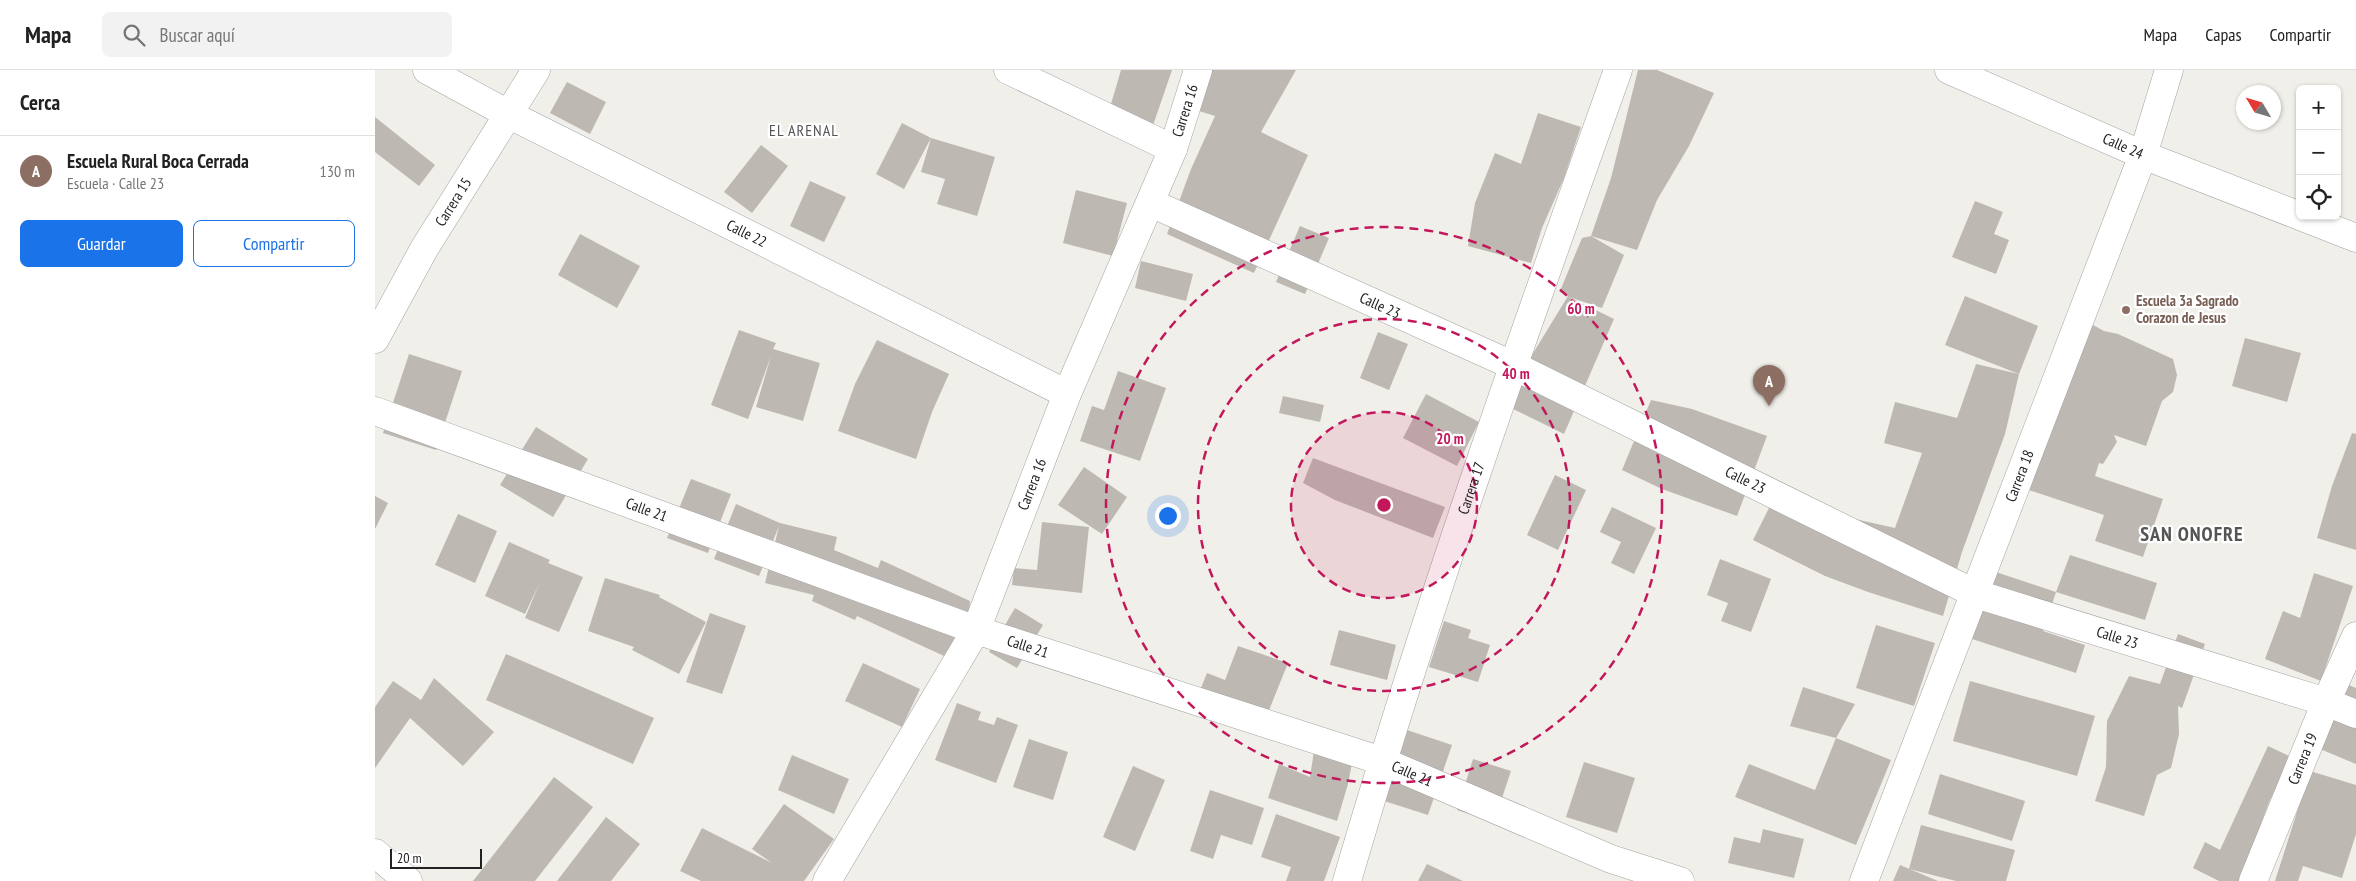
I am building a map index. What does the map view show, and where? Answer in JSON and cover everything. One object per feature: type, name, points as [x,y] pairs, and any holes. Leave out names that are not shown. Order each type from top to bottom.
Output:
[{"type":"street","name":"Calle 22","points":[[427,70],[510,115],[1067,394]]},
{"type":"street","name":"Carrera 15","points":[[375,339],[424,249],[510,115],[536,70]]},
{"type":"street","points":[[1008,70],[1173,150]]},
{"type":"street","name":"Carrera 16","points":[[827,881],[976,630],[1067,394],[1173,150],[1198,70]]},
{"type":"street","name":"Carrera 17","points":[[1347,881],[1382,761],[1512,365],[1618,70]]},
{"type":"street","name":"Calle 24","points":[[1949,70],[2143,155],[2296,214]]},
{"type":"street","name":"Carrera 18","points":[[1864,881],[1976,594],[2143,155],[2169,70]]},
{"type":"street","name":"Calle 23","points":[[1151,203],[1512,365],[1976,594],[2326,702],[2356,714]]},
{"type":"street","name":"Calle 24","points":[[2310,220],[2356,238]]},
{"type":"street","name":"Calle 21","points":[[375,411],[976,630],[1382,761],[1611,859],[1680,881]]},
{"type":"street","name":"Carrera 19","points":[[2253,881],[2326,702],[2356,636]]},
{"type":"street","points":[[376,856],[407,881]]},
{"type":"building","points":[[1121,70],[1172,70],[1150,134],[1106,121]]},
{"type":"building","points":[[1202,70],[1296,70],[1261,132],[1308,155],[1254,273],[1167,234],[1191,169],[1215,116],[1189,108]]},
{"type":"building","points":[[1638,70],[1657,70],[1714,93],[1689,146],[1657,200],[1637,250],[1591,236],[1611,178]]},
{"type":"building","points":[[567,82],[606,102],[590,134],[550,113]]},
{"type":"building","points":[[1538,113],[1581,127],[1564,178],[1542,228],[1531,263],[1468,246],[1475,203],[1495,153],[1521,164]]},
{"type":"building","points":[[375,117],[435,165],[419,186],[375,152]]},
{"type":"building","points":[[902,123],[931,138],[904,189],[876,174]]},
{"type":"building","points":[[931,138],[995,157],[977,216],[937,204],[945,179],[921,172]]},
{"type":"building","points":[[761,145],[788,166],[752,213],[724,192]]},
{"type":"building","points":[[810,181],[846,197],[824,242],[790,226]]},
{"type":"building","points":[[1076,190],[1127,203],[1113,256],[1063,243]]},
{"type":"building","points":[[1975,201],[2003,212],[1994,234],[2009,240],[1996,274],[1952,257]]},
{"type":"building","points":[[1300,226],[1329,238],[1305,294],[1276,282]]},
{"type":"building","points":[[580,234],[640,266],[617,308],[558,275]]},
{"type":"building","points":[[1591,236],[1624,255],[1602,308],[1569,297],[1614,319],[1564,434],[1507,406],[1532,355],[1568,296],[1560,291],[1582,238]]},
{"type":"building","points":[[1141,261],[1193,274],[1186,301],[1135,288]]},
{"type":"building","points":[[1965,296],[2038,326],[2019,374],[1945,345]]},
{"type":"building","points":[[2082,319],[2104,331],[2118,334],[2173,359],[2177,375],[2173,392],[2162,401],[2146,446],[2114,435],[2117,442],[2103,464],[2099,463],[2095,476],[2163,499],[2143,557],[2095,541],[2104,515],[2017,486]]},
{"type":"building","points":[[739,330],[776,343],[773,349],[820,363],[803,421],[756,407],[771,356],[748,419],[711,405]]},
{"type":"building","points":[[1378,332],[1408,344],[1389,390],[1360,378]]},
{"type":"building","points":[[2245,338],[2301,353],[2287,402],[2232,386]]},
{"type":"building","points":[[877,340],[949,374],[932,412],[916,459],[838,431],[855,384]]},
{"type":"building","points":[[409,354],[462,371],[436,450],[383,433]]},
{"type":"building","points":[[1976,364],[2019,374],[2005,434],[1962,552],[1943,616],[1825,576],[1753,540],[1779,488],[1846,517],[1895,528],[1922,453],[1884,443],[1895,402],[1957,418]]},
{"type":"building","points":[[1118,371],[1166,388],[1140,461],[1080,441],[1092,406],[1104,410]]},
{"type":"building","points":[[1426,394],[1479,422],[1457,466],[1403,438]]},
{"type":"building","points":[[1283,396],[1324,405],[1320,422],[1279,413]]},
{"type":"building","points":[[1651,400],[1692,409],[1767,436],[1737,516],[1662,489],[1622,470]]},
{"type":"building","points":[[536,427],[588,459],[553,517],[500,485]]},
{"type":"building","points":[[2352,433],[2356,434],[2356,550],[2317,538],[2332,486]]},
{"type":"building","points":[[1313,458],[1445,507],[1433,538],[1335,500],[1303,483]]},
{"type":"building","points":[[1084,467],[1127,497],[1102,534],[1058,505]]},
{"type":"building","points":[[1555,475],[1586,490],[1558,550],[1527,535]]},
{"type":"building","points":[[691,479],[731,494],[708,553],[667,538]]},
{"type":"building","points":[[375,496],[388,503],[375,529]]},
{"type":"building","points":[[736,504],[780,523],[837,537],[834,550],[878,568],[881,560],[970,601],[967,637],[944,656],[857,616],[855,620],[812,601],[814,595],[765,583],[779,526],[759,576],[714,559]]},
{"type":"building","points":[[1612,507],[1656,528],[1634,574],[1611,563],[1621,542],[1600,532]]},
{"type":"building","points":[[458,514],[497,531],[475,583],[435,565]]},
{"type":"building","points":[[1042,522],[1089,527],[1082,593],[1012,585],[1014,568],[1037,570]]},
{"type":"building","points":[[509,542],[550,560],[548,563],[583,577],[559,632],[525,618],[539,584],[525,614],[485,596]]},
{"type":"building","points":[[2070,555],[2157,583],[2145,620],[2056,592]]},
{"type":"building","points":[[1720,559],[1771,579],[1751,632],[1721,621],[1728,603],[1707,595]]},
{"type":"building","points":[[1987,569],[2056,592],[2043,631],[2085,645],[2076,673],[1966,637]]},
{"type":"building","points":[[2314,573],[2353,586],[2321,681],[2265,659],[2283,611],[2300,618]]},
{"type":"building","points":[[605,578],[660,595],[659,597],[706,622],[679,674],[632,650],[634,647],[588,631]]},
{"type":"building","points":[[1015,608],[1043,625],[1017,668],[989,652]]},
{"type":"building","points":[[710,613],[746,626],[722,694],[686,682]]},
{"type":"building","points":[[1444,621],[1471,630],[1468,638],[1490,645],[1478,682],[1429,667]]},
{"type":"building","points":[[1876,625],[1935,643],[1914,706],[1856,688]]},
{"type":"building","points":[[1339,630],[1396,645],[1387,680],[1330,665]]},
{"type":"building","points":[[2178,634],[2205,644],[2182,708],[2178,706],[2179,734],[2171,768],[2157,775],[2144,816],[2095,801],[2106,767],[2107,721],[2129,676],[2160,684]]},
{"type":"building","points":[[1238,646],[1288,663],[1261,730],[1197,698],[1207,673],[1225,680]]},
{"type":"building","points":[[506,654],[654,718],[633,764],[486,700]]},
{"type":"building","points":[[863,663],[920,689],[902,727],[845,701]]},
{"type":"building","points":[[434,678],[494,732],[463,766],[410,718],[375,768],[375,707],[393,681],[421,700]]},
{"type":"building","points":[[1970,681],[2095,716],[2077,776],[1953,741]]},
{"type":"building","points":[[2346,684],[2356,688],[2356,764],[2320,749]]},
{"type":"building","points":[[1803,687],[1855,704],[1836,738],[1790,726]]},
{"type":"building","points":[[957,703],[981,712],[978,720],[994,725],[997,717],[1018,725],[996,783],[935,760]]},
{"type":"building","points":[[1404,729],[1452,745],[1428,815],[1381,800]]},
{"type":"building","points":[[1836,738],[1891,760],[1856,845],[1735,797],[1749,764],[1815,790]]},
{"type":"building","points":[[1029,739],[1068,752],[1053,800],[1013,787]]},
{"type":"building","points":[[2268,746],[2291,757],[2269,802],[2240,881],[2219,881],[2193,868],[2205,842],[2220,850]]},
{"type":"building","points":[[1314,751],[1353,758],[1348,784],[1337,821],[1268,798],[1279,764],[1310,777]]},
{"type":"building","points":[[792,755],[849,779],[834,814],[778,790]]},
{"type":"building","points":[[1473,759],[1511,771],[1494,822],[1457,810]]},
{"type":"building","points":[[1584,762],[1635,778],[1617,833],[1566,817]]},
{"type":"building","points":[[1133,766],[1165,780],[1135,851],[1103,837]]},
{"type":"building","points":[[2310,771],[2356,785],[2356,834],[2342,878],[2303,866],[2298,881],[2275,881]]},
{"type":"building","points":[[1940,774],[2025,801],[2012,841],[1928,814]]},
{"type":"building","points":[[554,777],[593,807],[535,881],[473,881]]},
{"type":"building","points":[[1210,790],[1264,808],[1252,845],[1221,835],[1213,859],[1190,851]]},
{"type":"building","points":[[784,804],[834,839],[804,881],[701,881],[680,871],[702,828],[772,863],[752,849]]},
{"type":"building","points":[[1276,814],[1340,837],[1324,881],[1286,881],[1291,867],[1261,857]]},
{"type":"building","points":[[606,817],[640,844],[611,881],[557,881]]},
{"type":"building","points":[[1921,825],[2015,850],[2006,881],[1956,881],[1909,869]]},
{"type":"building","points":[[1763,829],[1804,839],[1794,878],[1728,863],[1734,837],[1760,843]]},
{"type":"building","points":[[1427,864],[1463,881],[1418,881]]},
{"type":"building","points":[[1900,865],[1938,881],[1893,881]]},
{"type":"place","name":"Escuela 3a Sagrado Corazon de Jesus","points":[[2126,310]]},
{"type":"place","name":"Escuela Rural Boca Cerrada","points":[[1769,406]]},
{"type":"district","name":"EL ARENAL","points":[[804,130]]},
{"type":"district","name":"SAN ONOFRE","points":[[2192,534]]}]
